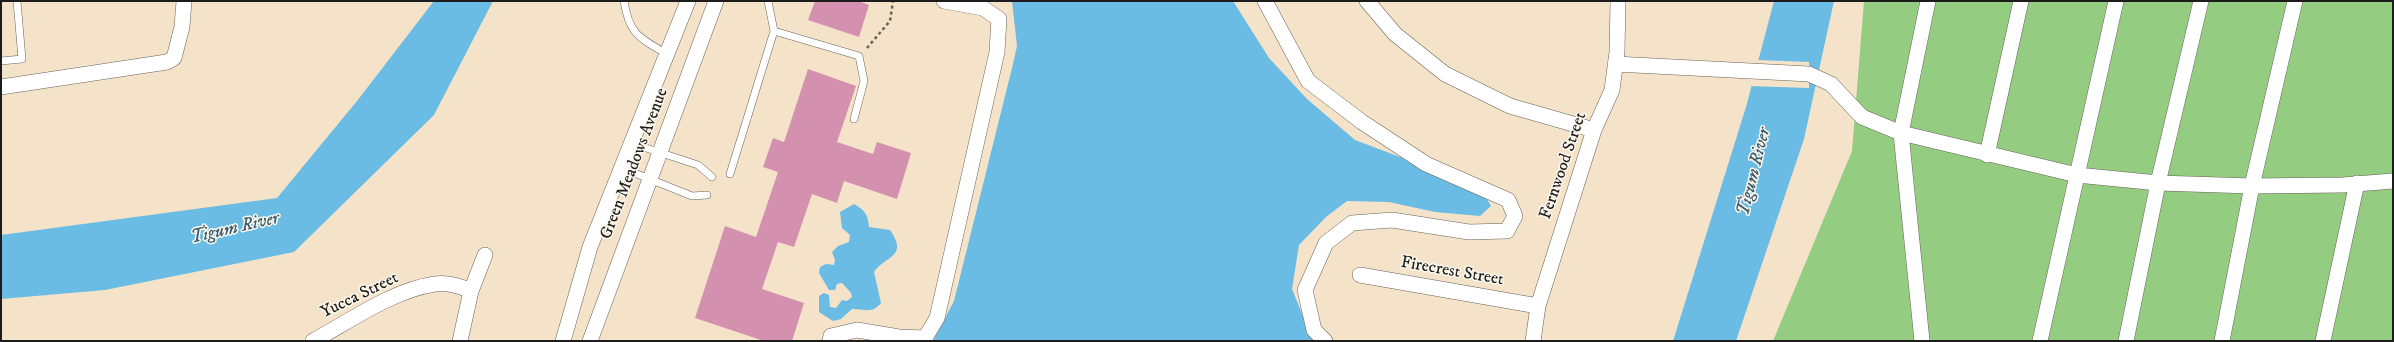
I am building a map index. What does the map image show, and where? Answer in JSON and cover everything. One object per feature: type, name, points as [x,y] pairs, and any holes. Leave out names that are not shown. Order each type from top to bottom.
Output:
[{"type":"street","points":[[1,87],[167,62],[174,58],[176,52],[184,1]]},
{"type":"street","name":"Green Meadows Avenue","points":[[563,341],[590,247],[688,1]]},
{"type":"street","name":"Green Meadows Avenue","points":[[590,341],[651,180],[660,151],[716,1]]},
{"type":"street","points":[[830,341],[831,336],[857,330],[899,337],[925,338],[937,318],[997,52],[999,19],[983,8],[944,1]]},
{"type":"street","points":[[1265,1],[1308,81],[1362,122],[1426,164],[1508,200],[1515,216],[1507,231],[1469,232],[1392,220],[1352,223],[1326,244],[1305,290],[1314,330],[1325,341]]},
{"type":"street","points":[[1367,1],[1395,34],[1446,74],[1510,106],[1594,130]]},
{"type":"street","name":"Fernwood Street","points":[[1533,341],[1538,306],[1594,130],[1612,90],[1615,64],[1618,1]]},
{"type":"street","points":[[1922,341],[1901,133],[1928,1]]},
{"type":"street","points":[[1987,155],[2021,1]]},
{"type":"street","points":[[2040,341],[2116,1]]},
{"type":"street","points":[[2126,341],[2158,183],[2201,1]]},
{"type":"street","points":[[2222,341],[2252,186],[2295,1]]},
{"type":"street","points":[[1615,64],[1744,72],[1809,74],[1831,84],[1862,117],[1901,133],[1987,155],[2077,175],[2158,183],[2252,186],[2357,184],[2393,181]]},
{"type":"street","points":[[2323,341],[2357,184]]},
{"type":"street","points":[[460,341],[471,291],[484,255]]},
{"type":"street","name":"Firecrest Street","points":[[1360,275],[1538,306]]},
{"type":"street","name":"Yucca Street","points":[[313,341],[392,297],[436,284],[456,284],[471,291]]},
{"type":"lane","points":[[1,61],[22,59],[17,1]]},
{"type":"lane","points":[[624,1],[627,22],[643,40],[667,54]]},
{"type":"lane","points":[[730,174],[774,32],[768,1]]},
{"type":"lane","points":[[774,32],[859,56],[864,81],[854,119]]},
{"type":"lane","points":[[631,143],[660,151],[698,165],[712,177]]},
{"type":"lane","points":[[622,168],[692,196],[707,195]]},
{"type":"path","points":[[859,56],[890,20],[893,1]]},
{"type":"green space","points":[[1864,1],[2393,1],[2393,341],[1773,341],[1852,151]]},
{"type":"water","name":"Tigum River","points":[[434,1],[493,1],[434,115],[294,252],[105,290],[1,299],[1,235],[277,198],[357,101]]},
{"type":"water","points":[[1012,1],[1233,1],[1269,58],[1307,99],[1355,140],[1416,163],[1484,194],[1491,206],[1480,216],[1435,212],[1389,202],[1347,201],[1326,217],[1299,245],[1292,289],[1312,338],[1315,341],[933,341],[954,301],[1013,64],[1017,46]]},
{"type":"water","name":"Tigum River","points":[[1774,1],[1834,1],[1804,139],[1736,341],[1673,341],[1746,107]]},
{"type":"water","points":[[854,204],[861,208],[865,213],[868,219],[869,227],[890,230],[897,246],[893,255],[874,272],[881,303],[871,310],[852,309],[841,319],[833,321],[819,312],[819,296],[824,293],[829,295],[830,307],[836,308],[842,300],[847,301],[852,297],[851,293],[842,283],[837,284],[835,290],[829,290],[819,273],[820,267],[826,264],[834,265],[835,260],[832,252],[838,246],[849,242],[850,235],[842,228],[840,212]]},
{"type":"pier","points":[[1756,60],[1809,62],[1809,88],[1749,86]]},
{"type":"building","points":[[815,1],[858,1],[869,5],[859,37],[808,20]]},
{"type":"building","points":[[808,69],[856,86],[837,142],[873,154],[877,142],[911,153],[897,199],[844,181],[837,203],[812,194],[794,247],[778,242],[762,289],[804,303],[792,341],[764,341],[695,318],[725,226],[756,237],[778,172],[763,167],[773,138],[784,142]]}]
